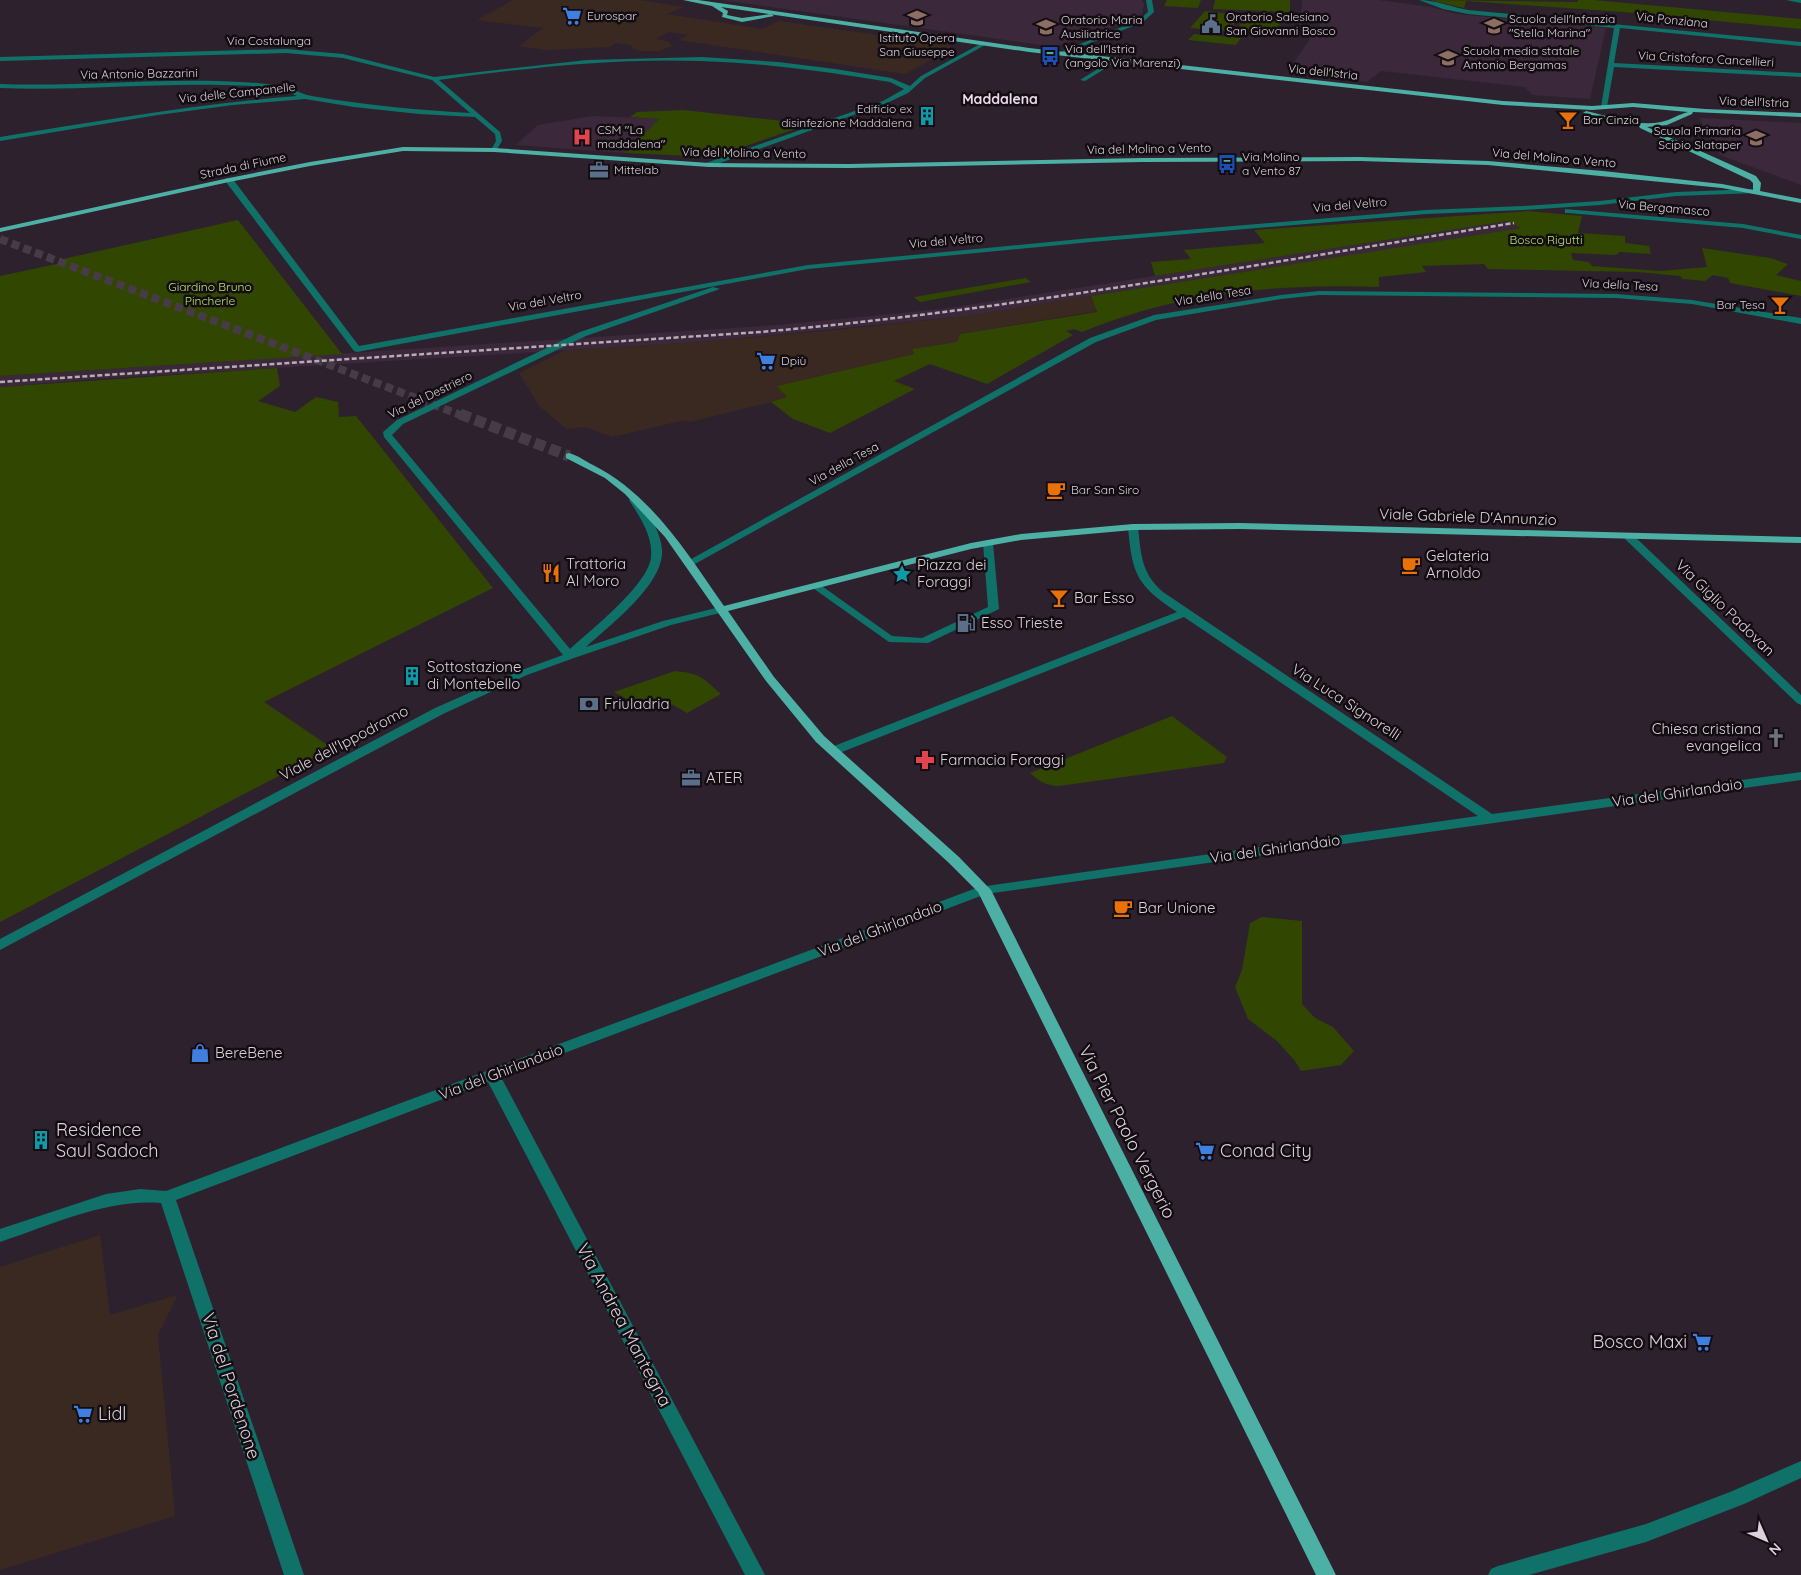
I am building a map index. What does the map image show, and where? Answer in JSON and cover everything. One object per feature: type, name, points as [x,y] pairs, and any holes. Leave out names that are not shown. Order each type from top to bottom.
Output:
[{"type":"main road","name":"Via dell'Istria","points":[[686,0],[984,44],[1527,105],[1596,115],[1628,123],[1649,125],[1705,111]]},
{"type":"main road","name":"Via dell'Istria","points":[[706,3],[726,12],[747,9]]},
{"type":"main road","points":[[758,10],[764,13],[760,17]]},
{"type":"main road","name":"Via dell'Istria","points":[[726,12],[724,16],[736,20],[760,17],[796,17]]},
{"type":"main road","name":"Via dell'Istria","points":[[1527,105],[1644,106],[1705,111],[1801,115]]},
{"type":"main road","points":[[1617,106],[1607,111],[1612,118],[1619,120]]},
{"type":"main road","name":"Via dell'Istria","points":[[1644,106],[1668,114],[1671,117],[1668,121]]},
{"type":"main road","points":[[1668,121],[1666,128],[1681,143],[1701,155],[1752,178],[1757,183],[1756,191]]},
{"type":"main road","points":[[1628,123],[1681,143]]},
{"type":"main road","name":"Strada di Fiume","points":[[0,230],[310,164],[403,149],[494,150]]},
{"type":"main road","name":"Via del Molino a Vento","points":[[494,150],[708,165],[850,166],[1133,160],[1360,159],[1488,163],[1693,182],[1756,191],[1801,201]]},
{"type":"main road","points":[[569,456],[597,470],[630,492],[669,535],[770,679],[820,739],[833,751]]},
{"type":"main road","name":"Viale Gabriele D'Annunzio","points":[[1133,527],[1239,526],[1801,540]]},
{"type":"main road","points":[[720,610],[988,543],[1071,531],[1133,527]]},
{"type":"main road","name":"Via Pier Paolo Vergerio","points":[[833,751],[954,860],[984,890],[1326,1575]]},
{"type":"street","points":[[1061,53],[1141,21],[1151,12],[1149,0]]},
{"type":"street","name":"Via Ponziana","points":[[1422,0],[1445,8],[1468,12],[1801,44]]},
{"type":"street","points":[[1789,0],[1801,1]]},
{"type":"street","points":[[1604,107],[1617,26]]},
{"type":"street","points":[[891,80],[923,77],[984,44]]},
{"type":"street","points":[[0,53],[36,52]]},
{"type":"street","name":"Via Costalunga","points":[[0,59],[168,53],[315,52],[362,60],[434,79],[498,133],[499,142],[494,150]]},
{"type":"street","points":[[434,79],[557,64],[680,59],[739,60],[800,66],[891,80],[908,88],[906,92]]},
{"type":"street","points":[[1083,80],[1116,60]]},
{"type":"street","name":"Via Cristoforo Cancellieri","points":[[1611,66],[1801,75]]},
{"type":"street","points":[[708,165],[861,111],[906,92],[918,85],[923,77]]},
{"type":"street","name":"Via Antonio Bazzarini","points":[[0,86],[95,86],[178,82],[262,84],[290,89],[305,96]]},
{"type":"street","name":"Via delle Campanelle","points":[[0,139],[158,113],[305,96],[354,105],[409,111],[478,115]]},
{"type":"street","name":"Via del Veltro","points":[[229,180],[357,349],[808,267],[1101,239],[1426,212],[1524,208],[1600,203],[1676,194],[1756,191]]},
{"type":"street","name":"Via Bergamasco","points":[[1524,208],[1743,226],[1801,237]]},
{"type":"street","name":"Via del Destriero","points":[[570,656],[388,435],[388,432],[400,422],[583,334],[754,276]]},
{"type":"street","name":"Via della Tesa","points":[[689,563],[1093,340],[1154,318],[1281,297],[1359,292],[1616,296],[1692,302],[1801,321]]},
{"type":"street","points":[[570,656],[639,590],[655,569],[656,547],[651,525],[630,492]]},
{"type":"street","points":[[1133,527],[1136,558],[1143,580],[1157,595],[1185,613]]},
{"type":"street","name":"Via Giglio Padovan","points":[[1629,537],[1801,702]]},
{"type":"street","points":[[815,586],[888,639],[924,641],[994,608],[988,543]]},
{"type":"street","name":"Viale dell'Ippodromo","points":[[0,945],[439,711],[523,673],[570,656],[668,623],[720,610]]},
{"type":"street","points":[[833,751],[1185,613]]},
{"type":"street","name":"Via Luca Signorelli","points":[[1185,613],[1490,818]]},
{"type":"street","name":"Via del Ghirlandaio","points":[[0,1236],[106,1200],[140,1195],[167,1197],[984,890],[1801,776]]},
{"type":"street","name":"Via Andrea Mantegna","points":[[492,1075],[755,1575]]},
{"type":"street","name":"Via del Pordenone","points":[[167,1197],[294,1575]]},
{"type":"street","points":[[1498,1575],[1646,1533],[1737,1498],[1801,1469]]},
{"type":"shaded area","points":[[513,0],[640,0],[683,7],[667,14],[762,29],[779,21],[949,45],[953,48],[905,74],[679,40],[688,35],[669,32],[656,39],[670,42],[672,46],[659,51],[639,51],[632,48],[631,45],[615,43],[610,47],[546,50],[519,46],[543,28],[477,20]]},
{"type":"shaded area","points":[[721,0],[1142,0],[1144,4],[1142,15],[1129,22],[1055,47]]},
{"type":"shaded area","name":"Scuola media statale Antonio Bergamas","points":[[1302,0],[1379,0],[1430,7],[1457,14],[1606,28],[1590,99],[1533,95],[1525,87],[1381,71],[1367,82],[1287,73],[1323,19],[1301,16]]},
{"type":"shaded area","points":[[593,116],[659,119],[625,153],[516,145],[538,125]]},
{"type":"shaded area","name":"Scuola Primaria Scipio Slataper","points":[[1699,118],[1801,123],[1801,185],[1717,154],[1720,154]]},
{"type":"shaded area","points":[[1508,221],[1522,228],[966,316],[700,342],[97,379],[0,387],[0,376],[778,325],[942,309]]},
{"type":"shaded area","points":[[1091,296],[1097,311],[960,334],[957,342],[912,349],[914,354],[777,386],[787,397],[771,402],[689,422],[685,420],[612,437],[585,427],[567,429],[540,407],[519,373],[566,350],[700,342],[835,330],[966,316]]},
{"type":"shaded area","name":"Lidl","points":[[100,1235],[110,1315],[178,1295],[158,1335],[175,1516],[0,1570],[0,1267]]},
{"type":"green space","points":[[1167,0],[1201,0],[1198,8],[1164,6]]},
{"type":"green space","points":[[1215,0],[1290,0],[1290,12],[1213,9]]},
{"type":"green space","points":[[1430,0],[1578,2],[1578,0],[1593,0],[1801,19],[1801,29],[1623,12],[1466,1],[1464,8]]},
{"type":"green space","points":[[1205,11],[1241,15],[1228,31],[1190,28]]},
{"type":"green space","points":[[1249,13],[1285,17],[1272,35],[1235,32]]},
{"type":"green space","points":[[1194,34],[1241,38],[1236,45],[1188,40]]},
{"type":"green space","points":[[683,110],[810,124],[713,157],[625,153],[659,119],[630,117],[637,112]]},
{"type":"green space","name":"Bosco Rigutti","points":[[1528,211],[1582,216],[1578,233],[1625,236],[1625,243],[1649,246],[1651,254],[1620,252],[1616,255],[1571,253],[1573,260],[1589,262],[1592,266],[1661,271],[1707,267],[1702,248],[1770,258],[1788,264],[1776,275],[1801,281],[1801,296],[1730,283],[1728,278],[1713,275],[1705,281],[1683,279],[1680,276],[1638,272],[1488,269],[1484,264],[1422,266],[1426,272],[1379,277],[1379,287],[1303,287],[1228,293],[1153,308],[1082,332],[1074,329],[1066,331],[1073,335],[987,384],[930,364],[894,381],[915,389],[830,433],[793,419],[771,402],[787,397],[777,386],[914,354],[912,349],[957,342],[960,334],[1097,312],[1091,296],[1521,228],[1508,221],[1155,276],[1151,262],[1191,259],[1184,250],[1265,243],[1254,230]]},
{"type":"green space","name":"Giardino Bruno Pincherle","points":[[238,220],[342,354],[0,376],[0,276],[66,262],[63,259]]},
{"type":"green space","points":[[1026,278],[1031,282],[920,302],[914,297]]},
{"type":"green space","points":[[277,368],[280,386],[258,401],[295,412],[316,397],[338,402],[339,417],[356,416],[493,588],[264,702],[332,748],[0,922],[0,387]]},
{"type":"green space","points":[[675,671],[701,677],[721,694],[687,713],[668,702],[649,711],[614,692]]},
{"type":"green space","points":[[1172,716],[1227,757],[1224,763],[1059,786],[1043,782],[1030,773]]},
{"type":"green space","points":[[1262,917],[1302,921],[1302,1004],[1315,1018],[1333,1027],[1354,1051],[1341,1065],[1301,1071],[1295,1061],[1277,1041],[1248,1019],[1235,987],[1242,970],[1250,923]]},
{"type":"tunnel","points":[[0,239],[463,416]]},
{"type":"tunnel","points":[[460,414],[569,456]]},
{"type":"railway","points":[[0,382],[760,332],[855,323],[1138,284],[1514,223]]},
{"type":"place","name":"Eurospar","points":[[572,16]]},
{"type":"place","name":"Istituto Opera San Giuseppe","points":[[917,18]]},
{"type":"place","name":"Oratorio Salesiano San Giovanni Bosco","points":[[1211,24]]},
{"type":"place","name":"Scuola dell'Infanzia \"Stella Marina\"","points":[[1494,26]]},
{"type":"place","name":"Oratorio Maria Ausiliatrice","points":[[1046,27]]},
{"type":"place","name":"Via dell'Istria (angolo Via Marenzi)","points":[[1050,56]]},
{"type":"place","name":"Scuola media statale Antonio Bergamas","points":[[1448,58]]},
{"type":"place","name":"Edificio ex disinfezione Maddalena","points":[[927,116]]},
{"type":"place","name":"Bar Cinzia","points":[[1568,120]]},
{"type":"place","name":"CSM \"La maddalena\"","points":[[582,137]]},
{"type":"place","name":"Scuola Primaria Scipio Slataper","points":[[1756,138]]},
{"type":"place","name":"Via Molino a Vento 87","points":[[1227,164]]},
{"type":"place","name":"Mittelab","points":[[599,170]]},
{"type":"place","name":"Bar Tesa","points":[[1780,305]]},
{"type":"place","name":"Dpiù","points":[[766,361]]},
{"type":"place","name":"Bar San Siro","points":[[1056,490]]},
{"type":"place","name":"Gelateria Arnoldo","points":[[1411,565]]},
{"type":"place","name":"Trattoria Al Moro","points":[[551,573]]},
{"type":"place","name":"Piazza dei Foraggi","points":[[902,574]]},
{"type":"place","name":"Bar Esso","points":[[1059,598]]},
{"type":"place","name":"Esso Trieste","points":[[966,623]]},
{"type":"place","name":"Sottostazione di Montebello","points":[[412,676]]},
{"type":"place","name":"Friuladria","points":[[589,704]]},
{"type":"place","name":"Chiesa cristiana evangelica","points":[[1776,738]]},
{"type":"place","name":"Farmacia Foraggi","points":[[925,760]]},
{"type":"place","name":"ATER","points":[[691,778]]},
{"type":"place","name":"Bar Unione","points":[[1123,908]]},
{"type":"place","name":"BereBene","points":[[200,1053]]},
{"type":"place","name":"Residence Saul Sadoch","points":[[41,1140]]},
{"type":"place","name":"Conad City","points":[[1205,1151]]},
{"type":"place","name":"Bosco Maxi","points":[[1702,1342]]},
{"type":"place","name":"Lidl","points":[[83,1414]]},
{"type":"district","name":"Maddalena","points":[[1000,99]]}]
